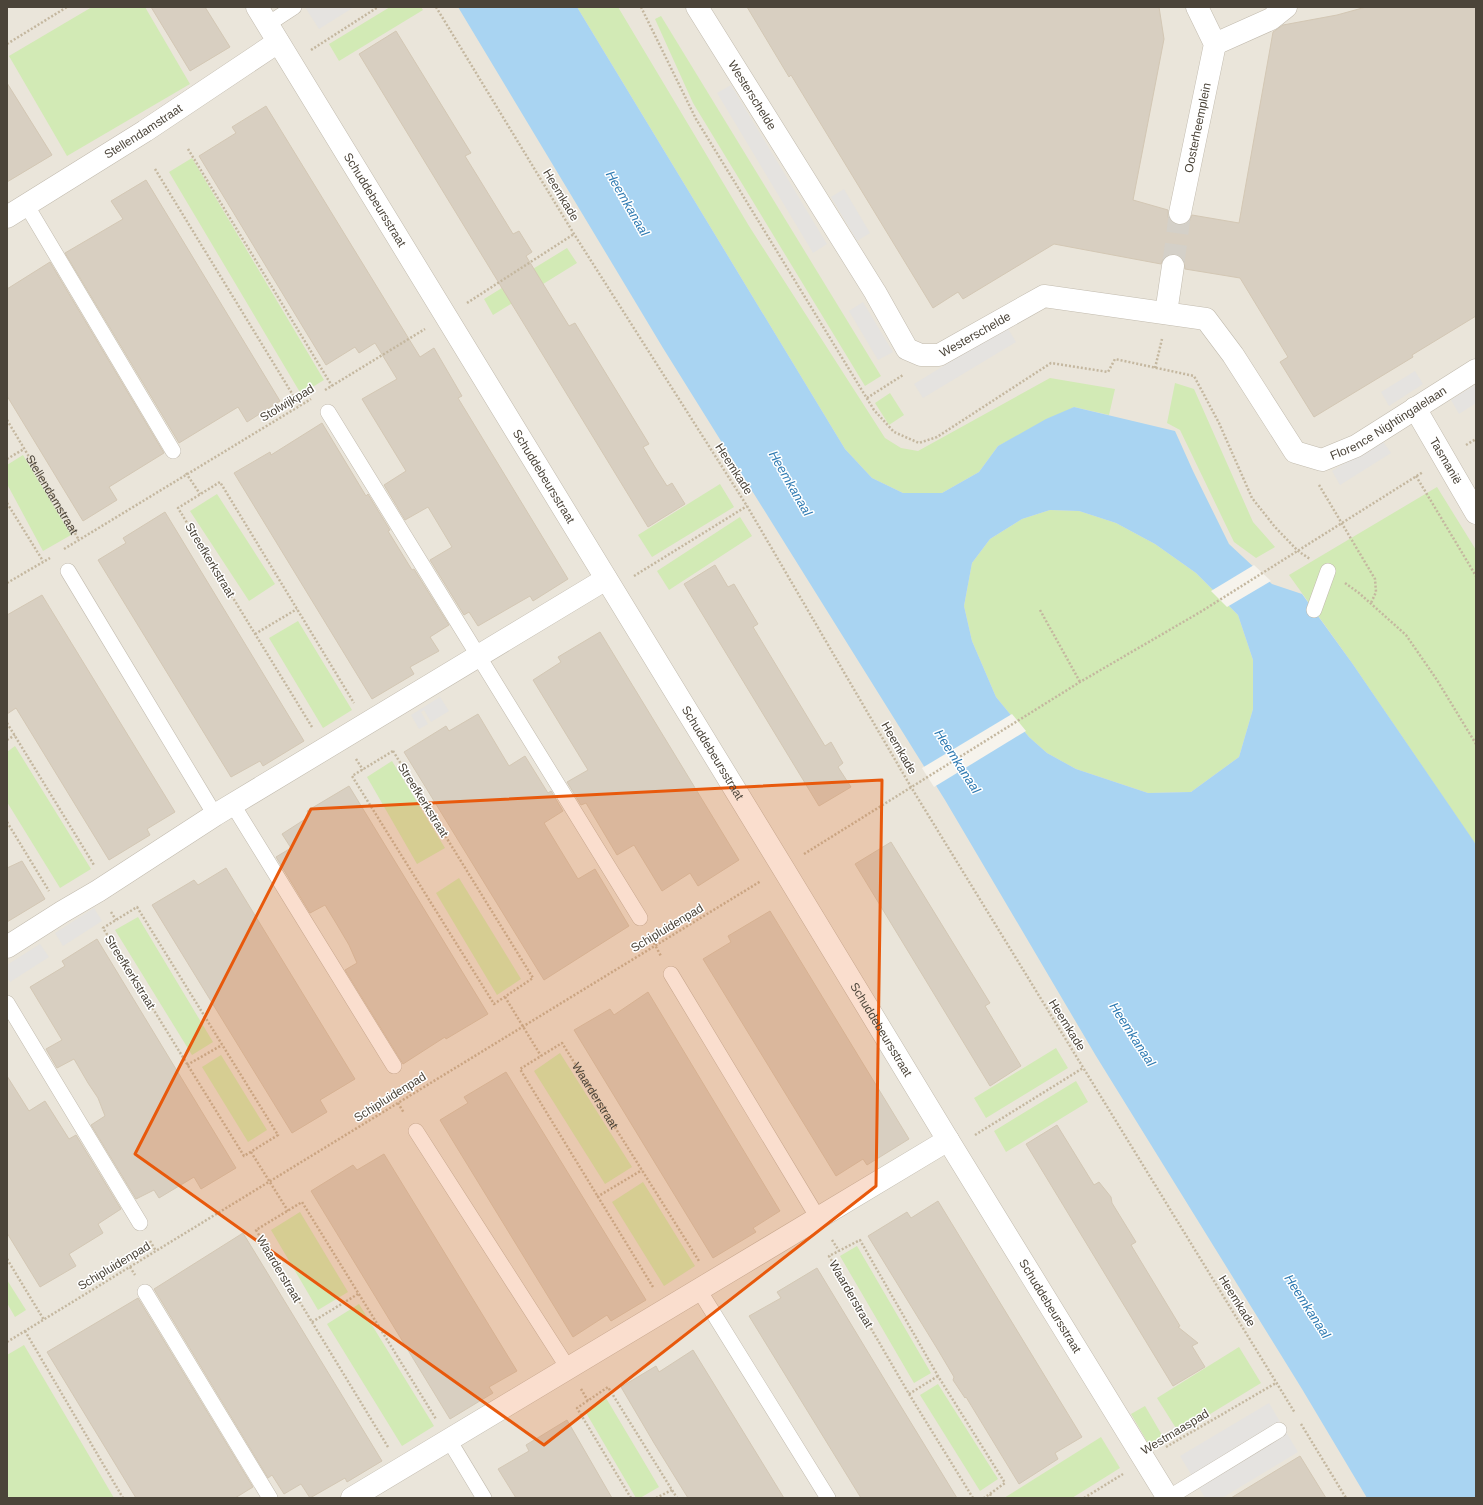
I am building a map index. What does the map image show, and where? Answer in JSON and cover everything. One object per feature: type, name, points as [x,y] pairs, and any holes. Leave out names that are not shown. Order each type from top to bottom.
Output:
[{"type":"street","name":"Westerschelde","points":[[697,7],[875,292],[907,349],[921,355],[939,355],[1044,296],[1206,318],[1233,355],[1295,452]]},
{"type":"street","points":[[1197,7],[1215,44],[1270,19],[1286,7]]},
{"type":"street","name":"Schuddebeursstraat","points":[[268,24],[948,1140],[1168,1498]]},
{"type":"street","name":"Stellendamstraat","points":[[7,217],[27,206],[145,130],[268,24]]},
{"type":"street","name":"Oosterheemplein","points":[[1180,213],[1215,44]]},
{"type":"street","points":[[1166,313],[1173,266]]},
{"type":"street","name":"Florence Nightingalelaan","points":[[1295,452],[1322,460],[1356,446],[1476,370]]},
{"type":"street","name":"Tasmanië","points":[[1415,408],[1443,459],[1469,487],[1476,513]]},
{"type":"street","points":[[7,947],[62,912],[107,886],[224,810],[325,749],[480,656],[609,584]]},
{"type":"street","points":[[352,1498],[948,1140]]},
{"type":"lane","points":[[268,24],[294,7]]},
{"type":"lane","points":[[27,206],[173,451]]},
{"type":"lane","points":[[328,412],[480,656],[640,918]]},
{"type":"lane","points":[[68,571],[394,1066]]},
{"type":"lane","points":[[1314,610],[1328,571]]},
{"type":"lane","points":[[671,974],[818,1218]]},
{"type":"lane","points":[[7,1003],[140,1223]]},
{"type":"lane","points":[[416,1132],[568,1368]]},
{"type":"lane","points":[[705,1286],[828,1498]]},
{"type":"lane","points":[[145,1292],[270,1498]]},
{"type":"lane","points":[[1168,1498],[1279,1430]]},
{"type":"lane","points":[[449,1440],[484,1498]]},
{"type":"path","points":[[7,44],[67,7]]},
{"type":"path","points":[[291,63],[378,7]]},
{"type":"path","name":"Heemkade","points":[[436,7],[574,234],[747,506],[911,787],[1297,1417]]},
{"type":"path","points":[[188,149],[332,386]]},
{"type":"path","points":[[155,169],[300,405]]},
{"type":"path","name":"Stolwijkpad","points":[[323,392],[446,316],[574,234]]},
{"type":"path","points":[[1155,368],[1162,339]]},
{"type":"path","points":[[867,398],[903,376]]},
{"type":"path","name":"Stolwijkpad","points":[[62,551],[312,398]]},
{"type":"path","name":"Stellendamstraat","points":[[7,420],[79,540]]},
{"type":"path","name":"Stellendamstraat","points":[[7,459],[24,449]]},
{"type":"path","name":"Schipluidenpad","points":[[7,1342],[783,868],[1080,682],[1202,611],[1443,459]]},
{"type":"path","points":[[186,474],[200,494]]},
{"type":"path","points":[[1416,476],[1476,576]]},
{"type":"path","name":"Streefkerkstraat","points":[[325,749],[178,508],[220,482],[367,724]]},
{"type":"path","points":[[1320,487],[1375,578],[1376,592],[1371,603]]},
{"type":"path","points":[[7,504],[43,561]]},
{"type":"path","points":[[609,584],[747,506]]},
{"type":"path","points":[[7,583],[57,554]]},
{"type":"path","points":[[1328,571],[1359,592],[1406,635],[1437,680],[1476,744]]},
{"type":"path","points":[[255,634],[298,609]]},
{"type":"path","points":[[1040,610],[1080,682]]},
{"type":"path","points":[[7,723],[107,886]]},
{"type":"path","points":[[7,740],[15,735]]},
{"type":"path","name":"Streefkerkstraat","points":[[393,751],[533,978],[505,997],[494,1004],[352,776],[393,751]]},
{"type":"path","points":[[7,822],[62,912]]},
{"type":"path","name":"Streefkerkstraat","points":[[137,908],[278,1135],[244,1156],[187,1065],[103,928],[137,908]]},
{"type":"path","points":[[640,918],[671,974]]},
{"type":"path","points":[[505,997],[541,1056]]},
{"type":"path","name":"Waarderstraat","points":[[666,1309],[520,1069],[562,1043],[642,1170],[705,1286]]},
{"type":"path","points":[[187,1065],[222,1044]]},
{"type":"path","points":[[948,1140],[972,1137],[1083,1068]]},
{"type":"path","points":[[251,1152],[288,1210]]},
{"type":"path","points":[[597,1197],[642,1170]]},
{"type":"path","name":"Waarderstraat","points":[[401,1469],[256,1230],[288,1210],[302,1202],[449,1440]]},
{"type":"path","name":"Waarderstraat","points":[[973,1498],[909,1394],[829,1256],[860,1240],[938,1376],[1005,1483],[984,1498]]},
{"type":"path","points":[[7,1259],[44,1320]]},
{"type":"path","points":[[312,1322],[358,1294]]},
{"type":"path","points":[[25,1331],[123,1498]]},
{"type":"path","points":[[909,1394],[938,1376]]},
{"type":"path","name":"Westmaaspad","points":[[1084,1498],[1145,1460],[1276,1383]]},
{"type":"path","points":[[631,1498],[577,1408],[608,1387],[677,1498]]},
{"type":"path","points":[[1301,1423],[1346,1498]]},
{"type":"path","points":[[656,1498],[672,1490]]},
{"type":"path","points":[[990,1494],[992,1498]]},
{"type":"highlighted area","points":[[882,780],[876,1186],[544,1445],[135,1154],[311,809]]},
{"type":"shaded area","points":[[7,7],[1476,7],[1476,1498],[7,1498]]},
{"type":"shaded area","points":[[305,7],[354,7],[319,29]]},
{"type":"shaded area","points":[[731,85],[827,244],[813,253],[717,93]]},
{"type":"shaded area","points":[[844,189],[870,233],[857,241],[831,197]]},
{"type":"shaded area","points":[[863,302],[893,352],[878,360],[849,311]]},
{"type":"shaded area","points":[[1007,327],[1016,342],[923,398],[914,384]]},
{"type":"shaded area","points":[[1415,371],[1423,384],[1389,406],[1381,392]]},
{"type":"shaded area","points":[[1476,384],[1476,403],[1459,414],[1451,400]]},
{"type":"shaded area","points":[[1382,440],[1391,453],[1340,485],[1332,471]]},
{"type":"shaded area","points":[[440,697],[449,711],[431,722],[424,710],[421,712],[428,724],[419,729],[411,715]]},
{"type":"shaded area","points":[[94,908],[102,921],[63,946],[55,933]]},
{"type":"shaded area","points":[[40,944],[49,957],[10,982],[7,978],[7,965]]},
{"type":"shaded area","points":[[1269,1403],[1298,1452],[1222,1498],[1205,1498],[1180,1456]]},
{"type":"green space","points":[[92,7],[145,7],[190,84],[67,156],[9,56]]},
{"type":"green space","points":[[390,7],[421,7],[423,10],[339,61],[329,44]]},
{"type":"green space","points":[[577,7],[618,7],[749,226],[885,438],[901,448],[918,451],[1050,378],[1115,389],[1109,415],[1074,407],[998,446],[979,472],[942,493],[903,493],[872,478],[845,449]]},
{"type":"green space","points":[[661,16],[881,376],[865,386],[693,103],[655,19]]},
{"type":"green space","points":[[192,158],[324,380],[301,394],[169,172]]},
{"type":"green space","points":[[567,248],[577,263],[493,315],[484,299]]},
{"type":"green space","points":[[1175,383],[1194,389],[1253,522],[1275,547],[1256,558],[1234,542],[1180,430],[1167,423]]},
{"type":"green space","points":[[890,393],[904,415],[889,425],[875,403]]},
{"type":"green space","points":[[23,455],[71,535],[43,551],[7,484],[7,465]]},
{"type":"green space","points":[[720,484],[734,507],[652,557],[638,535]]},
{"type":"green space","points":[[1437,487],[1476,550],[1476,845],[1352,663],[1289,575]]},
{"type":"green space","points":[[217,494],[275,584],[249,601],[190,511]]},
{"type":"green space","points":[[1050,510],[1079,511],[1116,523],[1155,544],[1196,573],[1238,615],[1253,660],[1253,709],[1239,757],[1191,792],[1148,793],[1076,769],[1047,753],[1029,737],[996,697],[972,641],[964,606],[972,563],[990,539],[1022,519]]},
{"type":"green space","points":[[740,517],[752,536],[669,590],[657,571]]},
{"type":"green space","points":[[298,621],[352,710],[323,728],[269,638]]},
{"type":"green space","points":[[15,746],[91,869],[60,888],[7,802],[7,752]]},
{"type":"green space","points":[[392,761],[445,848],[417,864],[367,777]]},
{"type":"green space","points":[[459,878],[521,979],[497,995],[436,893]]},
{"type":"green space","points":[[138,917],[213,1042],[192,1055],[115,930]]},
{"type":"green space","points":[[1056,1048],[1068,1068],[986,1118],[974,1098]]},
{"type":"green space","points":[[560,1053],[632,1167],[605,1184],[534,1071]]},
{"type":"green space","points":[[221,1055],[267,1130],[248,1142],[202,1067]]},
{"type":"green space","points":[[1076,1081],[1088,1102],[1006,1152],[994,1131]]},
{"type":"green space","points":[[643,1182],[695,1266],[664,1286],[612,1202]]},
{"type":"green space","points":[[300,1212],[348,1292],[318,1310],[271,1230]]},
{"type":"green space","points":[[857,1246],[931,1373],[914,1383],[840,1256]]},
{"type":"green space","points":[[7,1280],[26,1310],[15,1317],[7,1303]]},
{"type":"green space","points":[[359,1304],[434,1426],[402,1446],[327,1324]]},
{"type":"green space","points":[[24,1345],[114,1498],[9,1498],[7,1493],[7,1355]]},
{"type":"green space","points":[[1239,1347],[1261,1383],[1179,1433],[1157,1398]]},
{"type":"green space","points":[[938,1384],[998,1479],[980,1491],[920,1395]]},
{"type":"green space","points":[[606,1398],[659,1487],[640,1498],[636,1498],[585,1411]]},
{"type":"green space","points":[[1145,1406],[1166,1442],[1152,1450],[1131,1414]]},
{"type":"green space","points":[[1101,1437],[1120,1468],[1072,1498],[1004,1498]]},
{"type":"water","name":"Heemkanaal","points":[[458,7],[577,7],[845,449],[872,478],[903,493],[942,493],[979,472],[998,446],[1046,419],[1074,407],[1175,431],[1229,544],[1272,584],[1302,594],[1352,663],[1473,840],[1476,845],[1476,1498],[1367,1498],[1302,1389],[1096,1056],[945,800],[663,348]],"holes":[[[1050,510],[1079,511],[1116,523],[1155,544],[1196,573],[1238,615],[1253,660],[1253,709],[1239,757],[1191,792],[1148,793],[1076,769],[1047,753],[1029,737],[996,697],[972,641],[964,606],[972,563],[990,539],[1022,519]]]},
{"type":"pier","points":[[1254,565],[1271,581],[1227,607],[1211,591]]},
{"type":"pier","points":[[1012,714],[1026,731],[934,787],[922,768]]},
{"type":"building","points":[[151,7],[205,7],[230,47],[190,71]]},
{"type":"building","points":[[747,7],[1159,7],[1164,39],[1133,200],[1168,210],[1168,217],[1172,223],[1184,225],[1189,222],[1192,215],[1239,223],[1273,32],[1283,25],[1337,15],[1366,7],[1476,7],[1476,316],[1412,355],[1413,357],[1314,417],[1280,362],[1288,357],[1240,278],[1185,269],[1184,261],[1180,256],[1175,254],[1168,255],[1163,259],[1161,264],[1054,244],[963,299],[958,292],[933,308],[791,75],[789,77]]},
{"type":"building","points":[[396,31],[471,153],[465,156],[513,234],[519,231],[532,252],[526,256],[569,326],[575,323],[649,444],[643,447],[667,486],[672,483],[685,504],[648,527],[359,54]]},
{"type":"building","points":[[7,83],[52,155],[7,182]]},
{"type":"building","points":[[266,106],[420,357],[434,348],[462,396],[458,398],[568,579],[533,601],[530,596],[478,626],[469,612],[464,615],[430,560],[452,547],[428,507],[405,520],[384,485],[406,471],[362,399],[397,379],[375,343],[359,353],[355,347],[326,365],[199,156],[236,133],[232,127]]},
{"type":"building","points":[[146,180],[280,401],[247,422],[238,407],[179,443],[65,253],[123,219],[111,201]]},
{"type":"building","points":[[50,262],[164,453],[109,487],[117,500],[83,521],[7,396],[7,289]]},
{"type":"building","points":[[322,423],[366,496],[368,494],[390,530],[388,531],[412,570],[414,569],[449,625],[430,637],[439,651],[410,667],[414,674],[372,699],[234,473],[270,452],[271,455]]},
{"type":"building","points":[[165,512],[304,741],[263,766],[260,761],[231,777],[98,560],[126,543],[123,538]]},
{"type":"building","points":[[715,565],[728,587],[734,584],[758,624],[753,627],[825,746],[831,742],[843,763],[838,767],[851,787],[819,806],[684,584]]},
{"type":"building","points":[[42,595],[175,812],[147,829],[150,835],[109,860],[16,708],[7,714],[7,615]]},
{"type":"building","points":[[600,632],[739,860],[698,886],[690,873],[662,891],[634,845],[617,855],[586,803],[581,805],[567,782],[588,770],[533,680],[561,662],[558,657]]},
{"type":"building","points":[[478,714],[509,766],[525,756],[548,793],[551,791],[563,811],[544,823],[578,879],[595,869],[629,926],[544,980],[404,752],[446,726],[449,731]]},
{"type":"building","points":[[349,786],[488,1014],[446,1039],[445,1037],[403,1064],[345,970],[357,963],[349,945],[325,905],[310,913],[276,857],[291,848],[282,834],[310,816],[307,811]]},
{"type":"building","points":[[891,842],[990,1003],[985,1006],[1021,1066],[990,1086],[855,864]]},
{"type":"building","points":[[22,861],[45,899],[7,922],[7,868]]},
{"type":"building","points":[[226,868],[355,1079],[320,1100],[327,1112],[292,1133],[152,905],[194,880],[198,885]]},
{"type":"building","points":[[770,911],[909,1139],[867,1165],[863,1159],[836,1176],[703,959],[731,942],[728,936]]},
{"type":"building","points":[[97,939],[236,1168],[201,1189],[194,1177],[159,1198],[154,1190],[136,1199],[91,1125],[105,1116],[98,1098],[74,1059],[57,1068],[46,1049],[62,1040],[30,987],[65,966],[62,961]]},
{"type":"building","points":[[648,992],[780,1211],[753,1228],[756,1232],[713,1258],[574,1030],[610,1009],[614,1015]]},
{"type":"building","points":[[506,1072],[646,1300],[611,1321],[607,1315],[573,1337],[440,1120],[468,1103],[464,1097]]},
{"type":"building","points":[[7,1076],[29,1111],[45,1101],[69,1139],[76,1135],[121,1209],[98,1224],[103,1233],[69,1254],[76,1266],[40,1287],[7,1233]]},
{"type":"building","points":[[1057,1125],[1094,1185],[1099,1182],[1111,1197],[1112,1203],[1136,1242],[1131,1245],[1180,1326],[1178,1327],[1198,1343],[1192,1346],[1205,1367],[1173,1386],[1026,1144]]},
{"type":"building","points":[[384,1154],[517,1371],[489,1387],[493,1393],[450,1419],[311,1191],[353,1165],[357,1170]]},
{"type":"building","points":[[938,1201],[1082,1437],[1055,1453],[1058,1459],[1019,1484],[966,1397],[965,1398],[953,1380],[954,1377],[868,1236],[907,1212],[911,1218]]},
{"type":"building","points":[[243,1233],[382,1461],[347,1482],[345,1478],[310,1498],[301,1484],[284,1494],[272,1475],[268,1478],[154,1289]]},
{"type":"building","points":[[817,1268],[957,1498],[861,1498],[749,1316],[781,1298],[777,1292]]},
{"type":"building","points":[[138,1298],[253,1487],[235,1498],[136,1498],[47,1352]]},
{"type":"building","points":[[693,1350],[784,1498],[688,1498],[654,1443],[621,1387],[656,1366],[659,1372]]},
{"type":"building","points":[[567,1420],[612,1498],[516,1498],[498,1469],[529,1451],[526,1445]]},
{"type":"building","points":[[1300,1456],[1326,1498],[1231,1498]]},
{"type":"tunnel","points":[[1173,266],[1180,213]]}]
